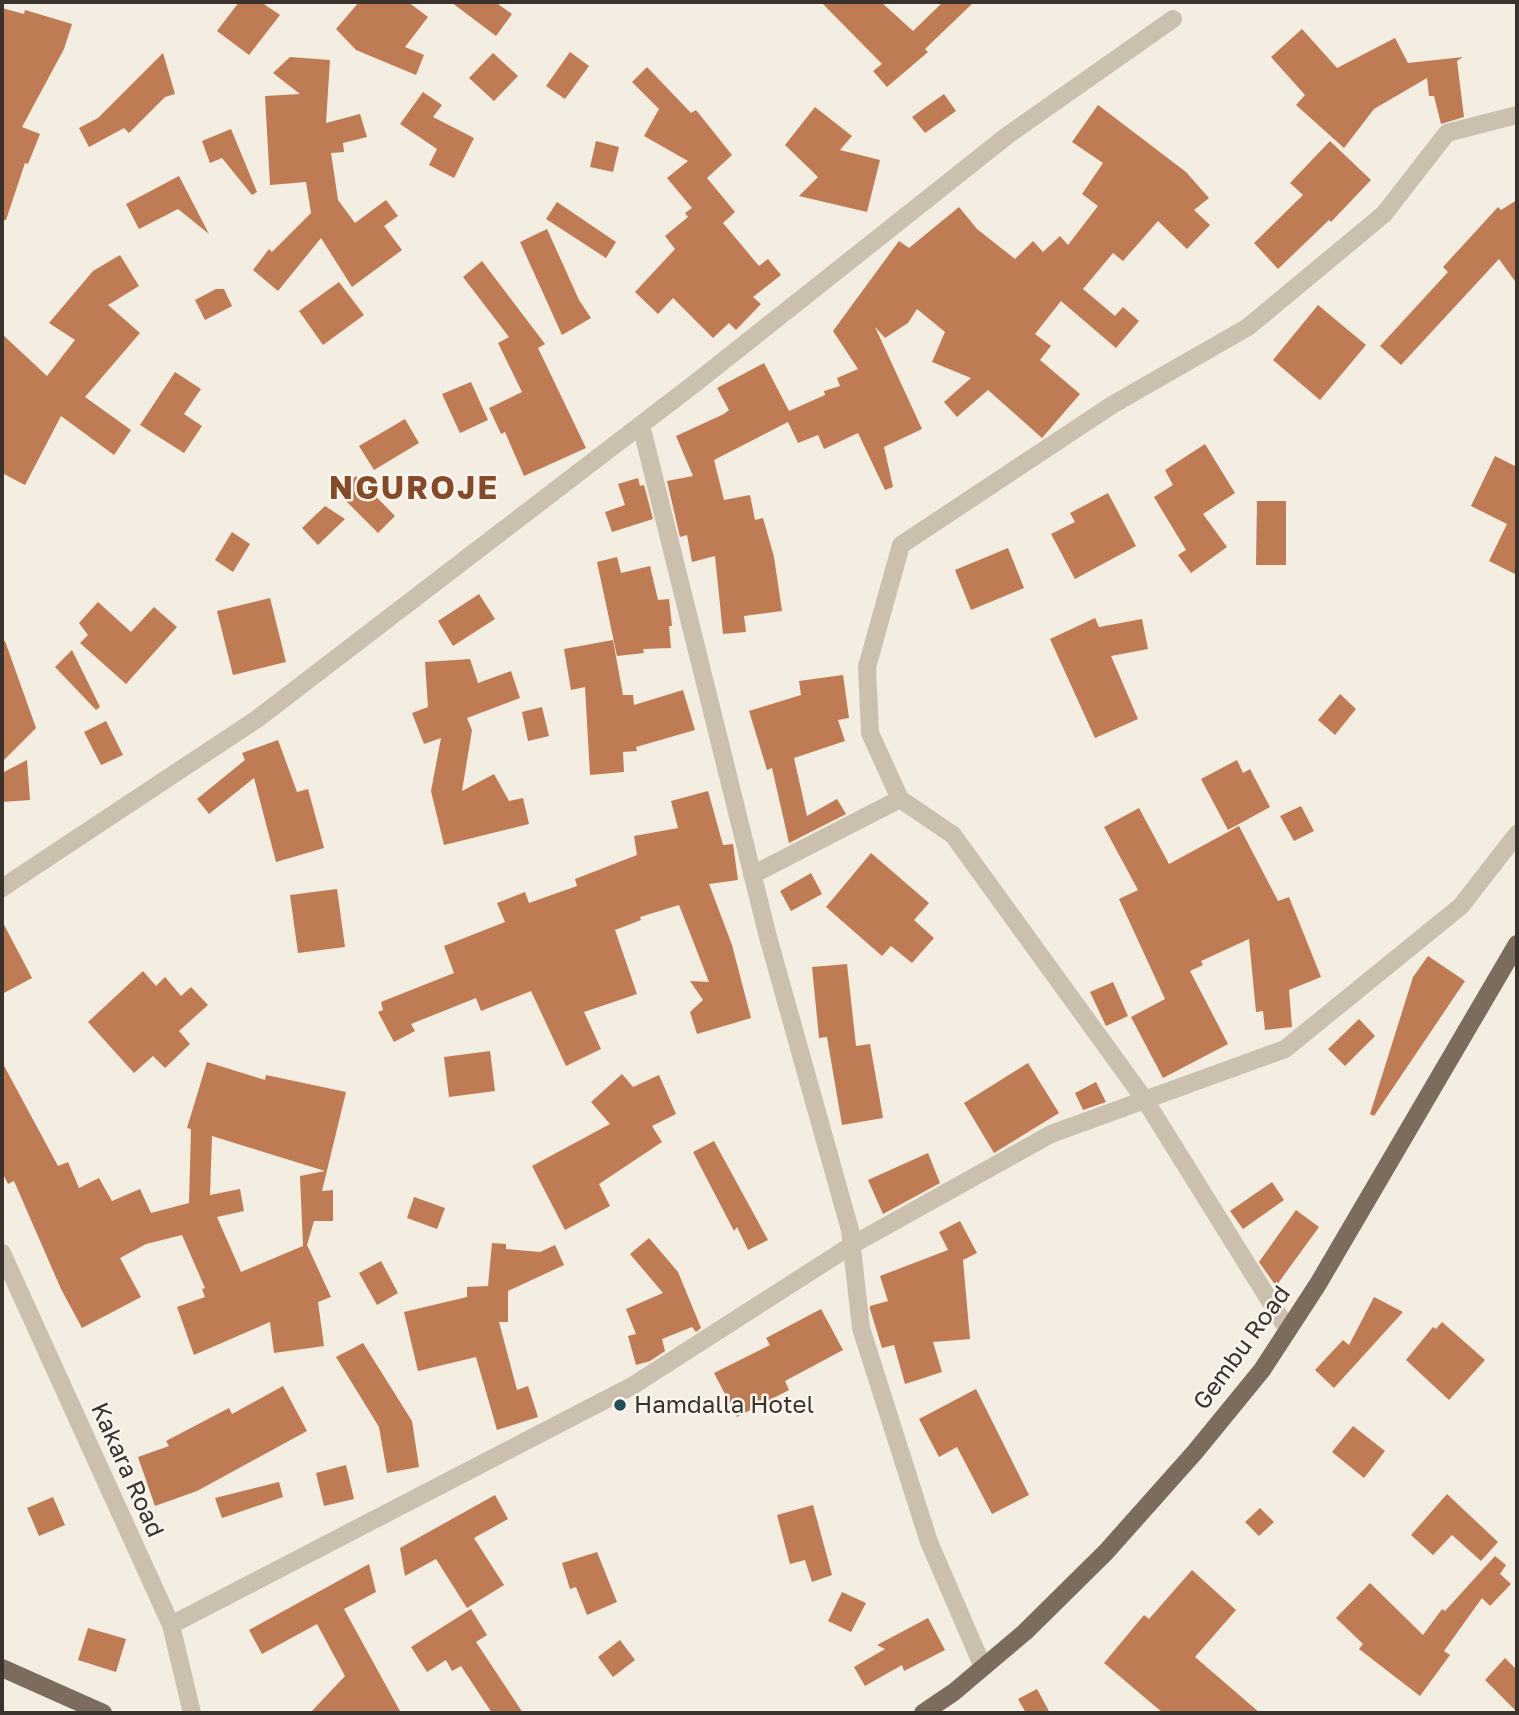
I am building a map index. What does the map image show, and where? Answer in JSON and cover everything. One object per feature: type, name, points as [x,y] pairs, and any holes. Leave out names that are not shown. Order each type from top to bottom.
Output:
[{"type":"main road","name":"Gembu Road","points":[[923,1713],[1025,1632],[1107,1552],[1195,1452],[1262,1370],[1318,1283],[1517,944]]},
{"type":"main road","points":[[2,1668],[103,1713]]},
{"type":"street","points":[[2,888],[257,719],[640,425],[1008,135],[1173,19]]},
{"type":"street","points":[[1288,1330],[1145,1100],[953,835],[900,799],[870,733],[867,667],[901,545],[1112,405],[1248,327],[1384,214],[1447,133],[1517,116]]},
{"type":"street","points":[[640,425],[752,875],[852,1245],[865,1340],[929,1542],[983,1667]]},
{"type":"street","points":[[752,875],[900,799]]},
{"type":"street","points":[[171,1625],[632,1386],[852,1245],[1051,1134],[1285,1048],[1461,906],[1517,834]]},
{"type":"street","name":"Kakara Road","points":[[2,1253],[171,1625],[192,1713]]},
{"type":"building","points":[[239,2],[261,2],[280,15],[249,55],[217,31]]},
{"type":"building","points":[[359,2],[408,2],[428,17],[405,47],[424,55],[416,75],[356,50],[336,29]]},
{"type":"building","points":[[451,2],[495,2],[512,14],[496,36]]},
{"type":"building","points":[[821,2],[881,2],[913,31],[943,2],[974,2],[925,49],[928,52],[887,87],[873,71],[882,64]]},
{"type":"building","points":[[2,8],[24,14],[25,10],[72,24],[64,49],[22,127],[40,134],[28,164],[25,163],[6,220],[2,220]]},
{"type":"building","points":[[1302,29],[1337,68],[1395,38],[1408,63],[1463,57],[1457,61],[1464,117],[1441,124],[1434,96],[1429,96],[1427,78],[1374,109],[1344,148],[1296,105],[1305,95],[1271,57]]},
{"type":"building","points":[[570,52],[589,66],[565,99],[546,86]]},
{"type":"building","points":[[163,53],[175,94],[165,97],[129,133],[124,128],[89,147],[79,128],[98,118]]},
{"type":"building","points":[[493,53],[518,76],[494,101],[469,78]]},
{"type":"building","points":[[290,57],[330,60],[326,123],[360,114],[367,137],[343,143],[344,152],[331,153],[338,200],[355,223],[386,200],[398,216],[384,226],[402,250],[352,287],[321,238],[278,291],[253,270],[269,249],[272,252],[311,213],[306,182],[270,185],[265,96],[300,94],[273,73]]},
{"type":"building","points":[[647,67],[691,113],[696,110],[732,155],[707,178],[735,212],[723,223],[759,266],[768,259],[781,275],[753,297],[761,304],[736,330],[729,323],[713,338],[673,298],[658,314],[635,292],[675,249],[665,236],[688,217],[685,213],[692,208],[667,178],[688,161],[644,136],[659,109],[632,82]]},
{"type":"building","points":[[423,92],[442,105],[433,117],[474,138],[454,178],[429,165],[437,149],[400,124]]},
{"type":"building","points":[[944,94],[956,111],[925,133],[912,117]]},
{"type":"building","points":[[1098,105],[1186,172],[1209,198],[1194,210],[1210,225],[1187,249],[1158,221],[1123,261],[1113,253],[1083,289],[1115,316],[1123,307],[1139,321],[1116,348],[1061,301],[1035,334],[1051,346],[1040,360],[1080,394],[1042,438],[988,390],[957,417],[944,402],[971,378],[932,362],[945,332],[917,309],[908,323],[885,338],[875,327],[922,429],[884,447],[893,487],[885,490],[858,433],[824,449],[818,435],[798,443],[788,422],[714,460],[724,500],[750,495],[755,520],[763,518],[774,557],[782,611],[744,616],[746,632],[723,634],[715,556],[692,562],[687,535],[680,537],[667,481],[693,476],[676,436],[729,410],[717,388],[764,363],[789,411],[825,395],[824,391],[840,386],[837,378],[858,369],[833,331],[899,241],[909,248],[959,207],[977,229],[1015,259],[1033,241],[1043,252],[1060,236],[1068,245],[1098,206],[1082,194],[1103,163],[1072,142]]},
{"type":"building","points":[[815,107],[852,136],[840,150],[880,160],[867,212],[799,196],[818,177],[785,145]]},
{"type":"building","points":[[231,129],[257,192],[252,195],[222,158],[210,163],[202,141]]},
{"type":"building","points":[[596,141],[619,147],[613,172],[590,167]]},
{"type":"building","points":[[1330,141],[1371,180],[1331,222],[1329,220],[1278,269],[1254,243],[1303,195],[1290,183]]},
{"type":"building","points":[[179,176],[209,234],[178,209],[139,229],[126,204]]},
{"type":"building","points":[[1517,200],[1517,284],[1499,259],[1401,365],[1380,346],[1448,272],[1443,267],[1498,207],[1501,210]]},
{"type":"building","points":[[557,202],[616,242],[606,258],[546,219]]},
{"type":"building","points":[[547,229],[579,300],[591,318],[562,335],[520,242]]},
{"type":"building","points":[[120,255],[139,286],[108,305],[140,333],[85,397],[131,430],[114,455],[61,416],[25,485],[2,473],[2,334],[47,376],[75,340],[49,323],[93,271]]},
{"type":"building","points":[[482,261],[545,344],[538,348],[586,448],[524,476],[505,432],[501,434],[489,408],[522,392],[498,343],[509,337],[463,277]]},
{"type":"building","points":[[339,282],[364,315],[323,345],[299,311]]},
{"type":"building","points":[[216,289],[224,289],[232,306],[205,320],[195,300]]},
{"type":"building","points":[[1318,305],[1366,345],[1320,400],[1273,360]]},
{"type":"building","points":[[175,372],[201,389],[184,414],[202,426],[184,453],[140,425]]},
{"type":"building","points":[[471,382],[488,420],[460,433],[442,394]]},
{"type":"building","points":[[405,419],[419,443],[374,470],[359,446]]},
{"type":"building","points":[[1205,444],[1235,493],[1203,514],[1227,547],[1191,573],[1178,555],[1186,550],[1154,497],[1173,485],[1165,470]]},
{"type":"building","points":[[1495,456],[1517,467],[1517,575],[1489,561],[1507,524],[1471,506]]},
{"type":"building","points":[[356,476],[395,516],[378,533],[338,493]]},
{"type":"building","points":[[638,478],[640,486],[644,485],[653,519],[612,532],[605,512],[625,505],[618,484]]},
{"type":"building","points":[[1108,493],[1136,546],[1075,579],[1051,534],[1075,522],[1070,513]]},
{"type":"building","points":[[1257,501],[1286,501],[1286,565],[1256,565]]},
{"type":"building","points":[[325,506],[345,519],[318,545],[302,528]]},
{"type":"building","points":[[232,532],[250,544],[233,572],[215,560]]},
{"type":"building","points":[[1008,548],[1024,588],[971,610],[955,570]]},
{"type":"building","points":[[617,557],[621,573],[650,566],[658,600],[669,599],[671,648],[643,649],[644,653],[617,656],[597,562]]},
{"type":"building","points":[[479,594],[495,619],[453,646],[438,621]]},
{"type":"building","points":[[270,598],[286,662],[233,675],[217,611]]},
{"type":"building","points":[[98,602],[131,632],[154,607],[177,627],[126,684],[80,643],[88,635],[79,623]]},
{"type":"building","points":[[1095,618],[1099,627],[1142,619],[1148,649],[1111,656],[1138,719],[1095,738],[1050,639]]},
{"type":"building","points":[[613,640],[623,695],[633,695],[634,705],[683,690],[695,730],[636,747],[637,751],[623,752],[624,772],[590,775],[585,687],[571,690],[564,649]]},
{"type":"building","points":[[2,641],[5,641],[36,728],[2,762]]},
{"type":"building","points":[[72,650],[100,707],[96,710],[55,667]]},
{"type":"building","points":[[470,659],[478,683],[511,671],[520,698],[467,718],[472,730],[462,791],[494,774],[509,801],[523,798],[529,824],[444,845],[431,791],[441,738],[424,744],[412,713],[428,707],[425,662]]},
{"type":"building","points":[[843,675],[849,718],[838,720],[845,741],[794,758],[807,816],[837,799],[846,814],[789,843],[772,768],[767,770],[749,711],[801,695],[799,681]]},
{"type":"building","points":[[1340,694],[1356,709],[1335,735],[1318,720]]},
{"type":"building","points":[[542,707],[549,736],[528,741],[522,712]]},
{"type":"building","points":[[106,721],[123,755],[101,765],[84,732]]},
{"type":"building","points":[[278,740],[297,792],[308,789],[324,848],[276,862],[254,778],[209,814],[197,799],[245,760],[242,753]]},
{"type":"building","points":[[27,760],[30,800],[2,802],[2,773]]},
{"type":"building","points":[[1237,760],[1243,773],[1250,769],[1270,807],[1228,830],[1201,779]]},
{"type":"building","points":[[708,791],[723,845],[733,844],[738,880],[709,884],[732,945],[751,1018],[697,1034],[690,1012],[703,1000],[690,981],[709,982],[679,905],[640,917],[641,920],[615,930],[637,994],[584,1012],[601,1049],[566,1066],[531,991],[481,1011],[476,998],[411,1024],[415,1031],[394,1042],[378,1012],[383,1010],[381,1002],[454,973],[444,946],[505,922],[497,903],[525,892],[529,903],[577,886],[575,879],[637,855],[634,836],[678,828],[671,801]]},
{"type":"building","points":[[1301,806],[1314,831],[1294,841],[1280,816]]},
{"type":"building","points":[[1139,808],[1169,864],[1239,826],[1278,901],[1289,897],[1321,977],[1289,990],[1292,1027],[1265,1030],[1263,1011],[1256,1012],[1249,939],[1201,961],[1203,965],[1190,971],[1228,1044],[1163,1078],[1131,1017],[1165,999],[1119,899],[1138,890],[1104,827]]},
{"type":"building","points":[[871,853],[929,903],[914,920],[934,938],[912,963],[891,946],[882,956],[826,907]]},
{"type":"building","points":[[811,873],[822,894],[791,911],[780,891]]},
{"type":"building","points":[[337,889],[345,947],[298,953],[290,895]]},
{"type":"building","points":[[2,921],[32,978],[2,994]]},
{"type":"building","points":[[1428,956],[1465,981],[1374,1116],[1370,1114],[1413,977]]},
{"type":"building","points":[[847,964],[856,1046],[870,1044],[883,1118],[842,1125],[827,1037],[819,1038],[812,967]]},
{"type":"building","points":[[143,971],[156,986],[165,977],[181,996],[191,987],[208,1005],[179,1031],[190,1044],[165,1068],[153,1056],[134,1073],[88,1022]]},
{"type":"building","points":[[1113,982],[1128,1016],[1106,1026],[1090,992]]},
{"type":"building","points":[[1359,1019],[1375,1036],[1345,1066],[1328,1049]]},
{"type":"building","points":[[490,1051],[495,1091],[449,1097],[444,1057]]},
{"type":"building","points":[[2,1062],[58,1166],[68,1162],[79,1188],[99,1178],[112,1201],[140,1189],[151,1213],[189,1203],[191,1129],[187,1128],[207,1062],[265,1080],[266,1075],[346,1092],[322,1191],[333,1190],[333,1221],[314,1221],[307,1245],[331,1297],[318,1302],[324,1346],[274,1353],[270,1322],[194,1355],[177,1307],[205,1297],[202,1289],[205,1288],[182,1235],[146,1244],[120,1258],[141,1297],[82,1328],[61,1289],[14,1181],[8,1184],[2,1172]],"holes":[[[212,1136],[325,1171],[300,1176],[303,1246],[241,1272],[217,1217],[244,1211],[240,1189],[210,1195]]]},
{"type":"building","points":[[1028,1063],[1059,1113],[994,1153],[964,1103]]},
{"type":"building","points":[[622,1074],[633,1087],[659,1075],[676,1114],[652,1126],[662,1142],[599,1184],[610,1206],[565,1230],[532,1166],[610,1124],[591,1102]]},
{"type":"building","points":[[1096,1082],[1106,1102],[1083,1110],[1075,1093]]},
{"type":"building","points":[[714,1141],[768,1240],[748,1250],[737,1227],[734,1231],[693,1152]]},
{"type":"building","points":[[928,1153],[940,1183],[883,1214],[868,1180]]},
{"type":"building","points":[[1272,1182],[1284,1200],[1243,1229],[1230,1211]]},
{"type":"building","points":[[414,1197],[445,1208],[437,1229],[407,1218]]},
{"type":"building","points":[[1296,1210],[1319,1227],[1276,1286],[1259,1262]]},
{"type":"building","points":[[960,1221],[977,1253],[963,1260],[970,1339],[933,1342],[942,1372],[905,1384],[894,1345],[882,1348],[870,1309],[870,1306],[888,1301],[880,1276],[948,1250],[939,1232]]},
{"type":"building","points":[[649,1238],[678,1272],[701,1328],[696,1332],[692,1327],[662,1339],[665,1351],[650,1361],[636,1365],[628,1336],[636,1334],[626,1309],[663,1293],[630,1254]]},
{"type":"building","points":[[492,1243],[506,1244],[506,1249],[540,1252],[555,1245],[564,1265],[508,1291],[508,1322],[499,1322],[517,1390],[528,1386],[538,1417],[497,1430],[476,1357],[418,1371],[404,1312],[467,1297],[467,1287],[488,1286]]},
{"type":"building","points":[[381,1261],[398,1293],[377,1305],[359,1273]]},
{"type":"building","points":[[1374,1297],[1403,1312],[1334,1388],[1315,1370],[1343,1340],[1349,1345]]},
{"type":"building","points":[[821,1309],[843,1350],[785,1381],[789,1390],[737,1417],[714,1373],[770,1345],[766,1338]]},
{"type":"building","points":[[1442,1322],[1485,1360],[1449,1400],[1406,1360],[1433,1327],[1436,1329]]},
{"type":"building","points":[[363,1343],[412,1421],[419,1467],[387,1473],[379,1427],[336,1357]]},
{"type":"building","points":[[283,1386],[307,1431],[197,1491],[155,1506],[138,1457],[169,1446],[166,1441],[229,1408],[232,1414]]},
{"type":"building","points":[[976,1389],[1029,1495],[992,1514],[957,1447],[939,1457],[919,1419]]},
{"type":"building","points":[[1353,1426],[1385,1451],[1364,1478],[1332,1452]]},
{"type":"building","points":[[346,1465],[354,1499],[324,1506],[316,1473]]},
{"type":"building","points":[[279,1482],[283,1497],[222,1518],[215,1498]]},
{"type":"building","points":[[1447,1494],[1498,1542],[1481,1561],[1452,1535],[1433,1555],[1411,1535]]},
{"type":"building","points":[[495,1495],[508,1519],[474,1538],[504,1585],[467,1608],[436,1559],[405,1576],[400,1548]]},
{"type":"building","points":[[53,1497],[65,1525],[39,1536],[27,1508]]},
{"type":"building","points":[[813,1505],[832,1575],[812,1582],[805,1560],[790,1564],[777,1515]]},
{"type":"building","points":[[1260,1508],[1274,1522],[1259,1536],[1245,1522]]},
{"type":"building","points":[[597,1552],[617,1602],[587,1615],[576,1587],[570,1589],[562,1563]]},
{"type":"building","points":[[1495,1556],[1506,1565],[1500,1574],[1511,1584],[1490,1606],[1482,1598],[1444,1651],[1450,1655],[1420,1696],[1359,1649],[1363,1644],[1336,1618],[1370,1583],[1423,1635],[1442,1609],[1445,1611]]},
{"type":"building","points":[[369,1564],[376,1592],[344,1609],[401,1713],[310,1713],[345,1676],[317,1624],[262,1654],[249,1630]]},
{"type":"building","points":[[1192,1570],[1236,1610],[1195,1657],[1260,1713],[1163,1713],[1104,1663],[1144,1615],[1149,1619]]},
{"type":"building","points":[[842,1592],[866,1603],[851,1632],[828,1621]]},
{"type":"building","points":[[471,1609],[487,1635],[476,1642],[523,1713],[492,1713],[461,1666],[452,1671],[446,1660],[427,1672],[411,1647]]},
{"type":"building","points":[[928,1618],[945,1650],[904,1671],[902,1665],[865,1686],[854,1667],[885,1649],[877,1645]]},
{"type":"building","points":[[88,1628],[126,1639],[116,1672],[78,1660]]},
{"type":"building","points":[[620,1640],[635,1660],[613,1677],[598,1657]]},
{"type":"building","points":[[1505,1658],[1517,1670],[1517,1712],[1485,1680]]},
{"type":"building","points":[[1037,1689],[1050,1713],[1026,1713],[1018,1699]]},
{"type":"place","name":"Hamdalla Hotel","points":[[620,1405]]},
{"type":"district","name":"NGUROJE","points":[[414,489]]}]
